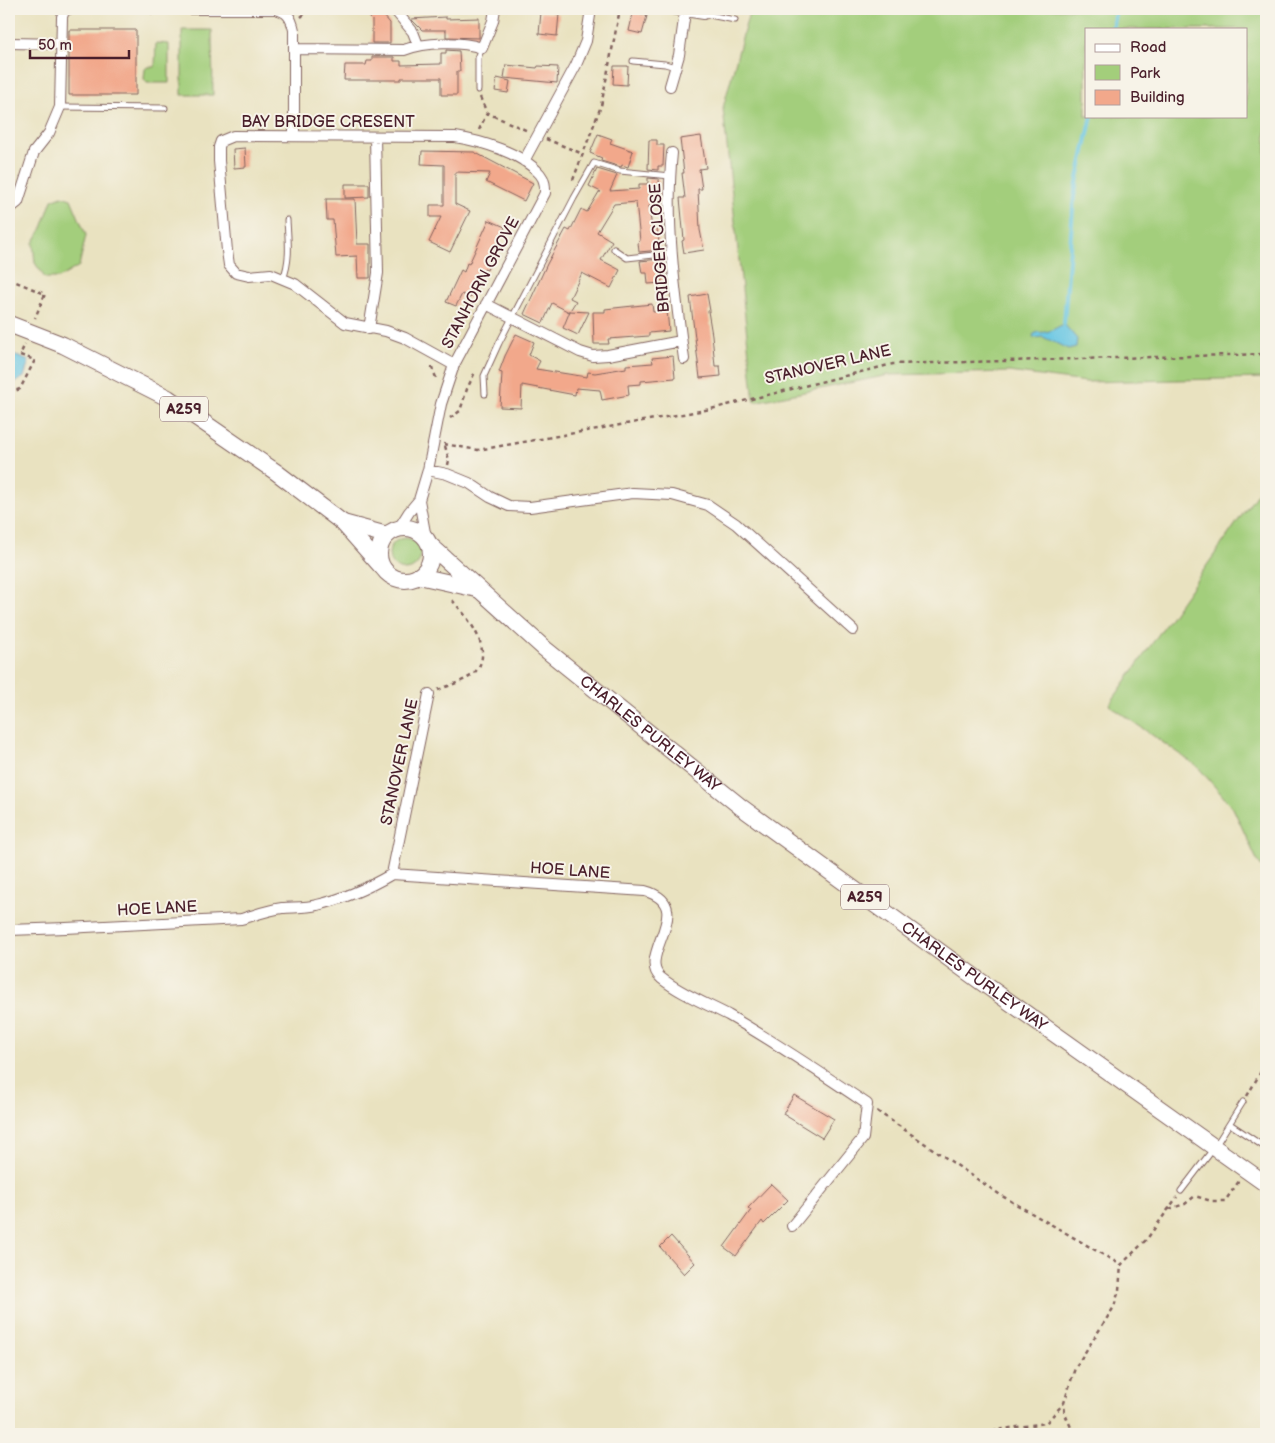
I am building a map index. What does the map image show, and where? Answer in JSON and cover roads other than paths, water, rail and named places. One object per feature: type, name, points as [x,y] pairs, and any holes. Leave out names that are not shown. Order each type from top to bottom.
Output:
[{"type":"main road","name":"A259","points":[[9,324],[63,345],[168,398],[276,472],[343,522],[381,566]]},
{"type":"main road","name":"A259","points":[[343,522],[393,531]]},
{"type":"main road","points":[[413,528],[428,541],[431,554],[430,562],[419,576],[411,580],[394,578],[386,573],[378,558],[381,541],[393,531],[413,528]]},
{"type":"main road","name":"CHARLES PURLEY WAY","points":[[428,541],[545,649],[742,807],[980,981],[1266,1184]]},
{"type":"main road","name":"CHARLES PURLEY WAY","points":[[419,576],[480,590]]},
{"type":"street","points":[[9,209],[18,202],[34,152],[49,133],[60,107],[62,17],[64,11],[69,9]]},
{"type":"street","points":[[154,9],[275,9],[286,12],[292,19],[294,30],[294,136]]},
{"type":"street","points":[[394,9],[413,32],[418,45]]},
{"type":"street","points":[[295,49],[404,50],[418,45],[432,44],[474,45],[482,48],[494,20],[495,9]]},
{"type":"street","points":[[524,162],[576,65],[586,40],[591,9]]},
{"type":"street","points":[[672,9],[704,14]]},
{"type":"street","points":[[670,86],[685,12]]},
{"type":"street","points":[[9,43],[61,44]]},
{"type":"street","name":"BAY BRIDGE CRESENT","points":[[454,365],[405,338],[386,331],[345,324],[299,287],[283,278],[271,274],[248,276],[236,273],[229,265],[219,147],[222,141],[233,136],[455,137]]},
{"type":"street","points":[[369,329],[378,273],[375,137]]},
{"type":"street","name":"STANHORN GROVE","points":[[393,531],[419,500],[428,470],[441,404],[454,365],[545,193],[545,184],[541,175],[524,162],[475,140],[455,137]]},
{"type":"street","name":"BRIDGER CLOSE","points":[[672,153],[670,176],[672,253],[684,359]]},
{"type":"street","points":[[486,304],[580,352],[593,356],[608,355],[681,341]]},
{"type":"street","points":[[428,470],[446,474],[469,483],[490,497],[509,506],[530,507],[633,493],[672,495],[708,505],[736,524],[853,630]]},
{"type":"street","name":"STANHORN GROVE","points":[[419,500],[428,541]]},
{"type":"street","name":"STANOVER LANE","points":[[392,874],[429,694]]},
{"type":"street","name":"HOE LANE","points":[[9,930],[241,919],[265,911],[315,906],[338,900],[362,891],[392,874],[645,891],[655,894],[663,901],[667,910],[667,922],[653,963],[657,974],[670,986],[728,1015],[866,1104],[863,1138],[792,1226]]},
{"type":"lane","points":[[704,14],[735,20]]},
{"type":"lane","points":[[478,90],[478,58],[482,48]]},
{"type":"lane","points":[[633,61],[665,64],[675,67]]},
{"type":"lane","points":[[60,107],[165,108]]},
{"type":"lane","points":[[485,394],[484,376],[512,317],[594,163],[620,171],[670,176]]},
{"type":"lane","points":[[283,278],[287,269],[289,253],[287,220]]},
{"type":"lane","points":[[614,249],[627,258],[672,253]]},
{"type":"lane","points":[[1181,1191],[1214,1148],[1244,1102]]},
{"type":"lane","points":[[1230,1124],[1266,1148]]},
{"type":"water","points":[[1064,324],[1077,339],[1076,347],[1068,349],[1043,337],[1034,338],[1033,335],[1037,332],[1048,331]]},
{"type":"water","points":[[9,353],[29,361],[24,377],[9,386]]},
{"type":"waterway","points":[[1112,28],[1116,9]]},
{"type":"waterway","points":[[1064,324],[1074,196],[1092,118]]}]
